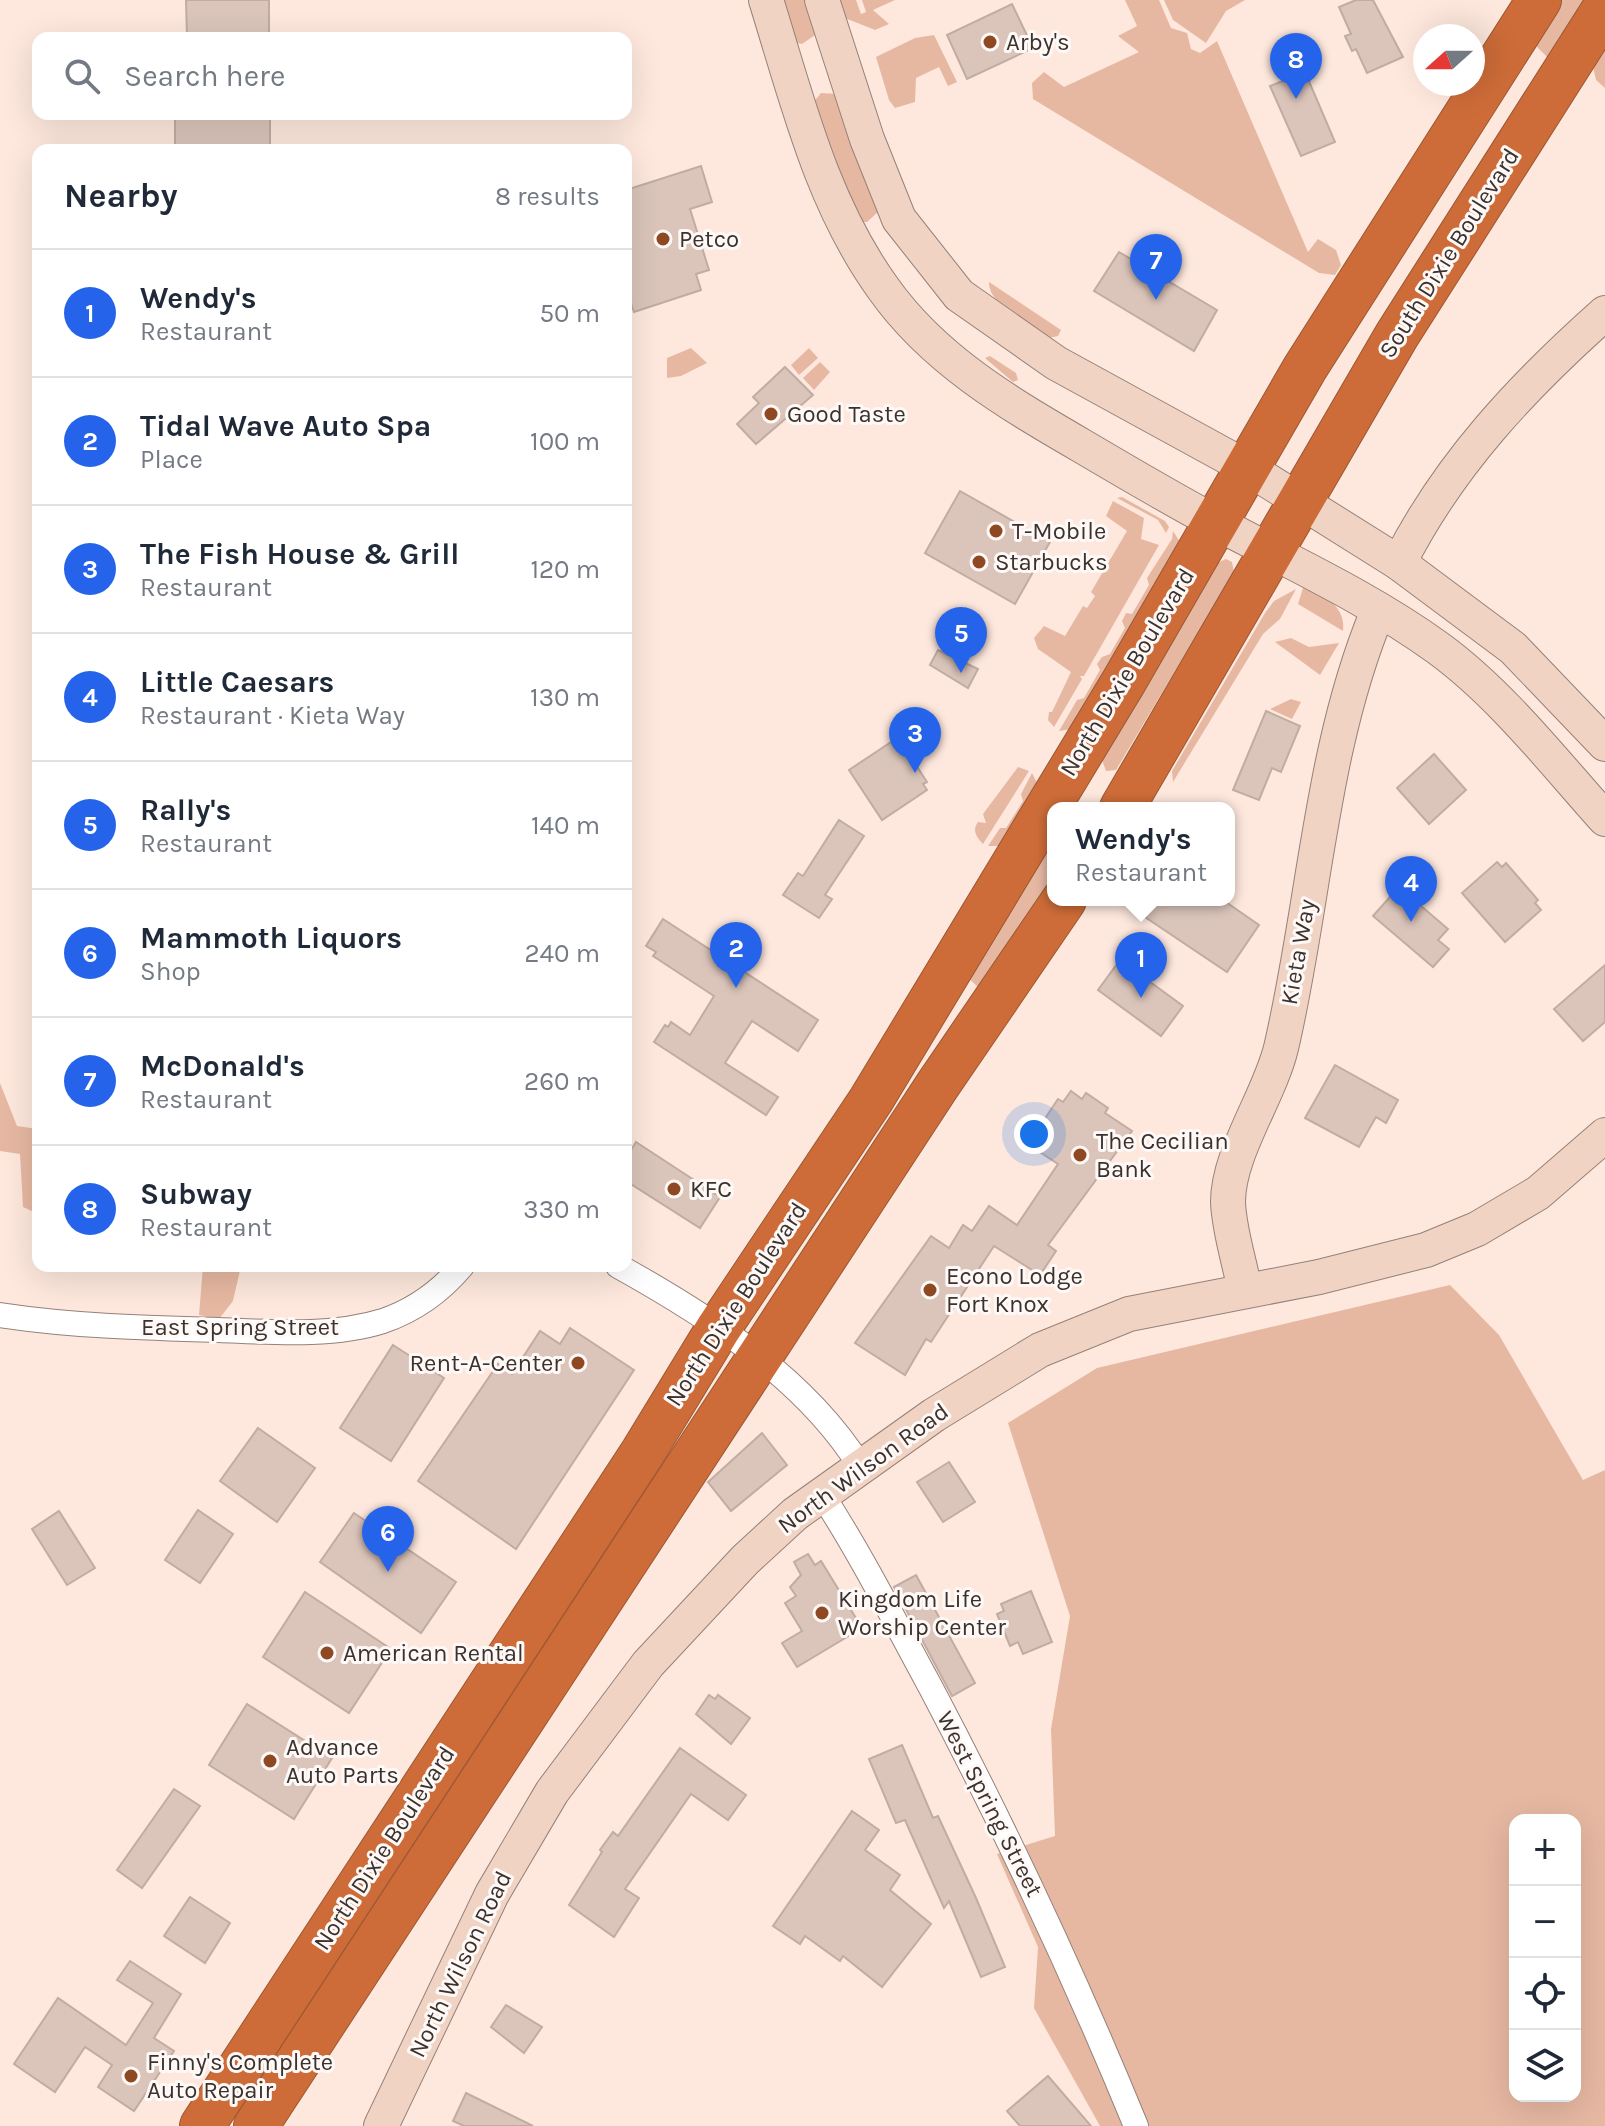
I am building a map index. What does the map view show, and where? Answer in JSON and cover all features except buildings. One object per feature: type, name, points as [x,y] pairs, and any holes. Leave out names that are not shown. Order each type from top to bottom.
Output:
[{"type":"highway","points":[[1246,467],[1539,0]]},
{"type":"highway","name":"South Dixie Boulevard","points":[[1301,503],[1414,308],[1605,8]]},
{"type":"highway","name":"North Dixie Boulevard","points":[[1049,802],[1246,467]]},
{"type":"highway","points":[[1126,802],[1301,503]]},
{"type":"highway","name":"North Dixie Boulevard","points":[[202,2126],[635,1465],[804,1197],[838,1152],[1047,806]]},
{"type":"highway","name":"North Dixie Boulevard","points":[[256,2126],[937,1086],[1060,906]]},
{"type":"main road","points":[[766,0],[800,113],[833,201],[865,261],[904,314],[976,381],[1031,417],[1215,522],[1274,551],[1439,649],[1512,717],[1605,819]]},
{"type":"main road","points":[[822,0],[882,183],[899,219],[939,274],[989,320],[1056,363],[1246,467],[1399,563],[1513,648],[1605,744]]},
{"type":"main road","points":[[1399,563],[1418,526],[1459,463],[1496,419],[1605,313]]},
{"type":"main road","name":"Kieta Way","points":[[1245,1291],[1228,1203],[1233,1166],[1255,1120],[1280,1050],[1304,927],[1320,815],[1364,644],[1378,611]]},
{"type":"main road","name":"North Wilson Road","points":[[381,2126],[492,1894],[552,1792],[648,1664],[745,1560],[821,1493],[934,1415],[1040,1350],[1129,1314],[1426,1250],[1477,1229],[1538,1193],[1605,1135]]},
{"type":"street","name":"East Spring Street","points":[[0,1315],[101,1327],[287,1332],[359,1327],[401,1314],[420,1304],[455,1272]]},
{"type":"street","points":[[629,1272],[670,1294],[791,1382],[822,1412],[860,1466]]},
{"type":"street","name":"West Spring Street","points":[[821,1493],[873,1576],[994,1808],[1060,1944],[1136,2126]]},
{"type":"shaded area","points":[[778,0],[808,0],[818,33],[802,44],[794,42]]},
{"type":"shaded area","points":[[834,0],[856,0],[861,14],[866,12],[862,0],[895,0],[873,10],[889,24],[875,30],[845,18]]},
{"type":"shaded area","points":[[1125,0],[1159,0],[1171,28],[1187,33],[1191,49],[1200,53],[1217,41],[1308,252],[1318,239],[1336,250],[1341,265],[1335,275],[1319,273],[1033,99],[1032,83],[1044,72],[1064,87],[1139,52],[1118,36],[1137,26]]},
{"type":"shaded area","points":[[1164,0],[1245,0],[1226,11],[1206,43],[1173,20]]},
{"type":"shaded area","points":[[1557,0],[1592,0],[1555,54],[1547,57],[1532,42]]},
{"type":"shaded area","points":[[934,35],[957,82],[948,86],[939,67],[916,78],[915,102],[895,108],[889,100],[876,57],[915,38]]},
{"type":"shaded area","points":[[1605,49],[1605,88],[1596,80],[1593,67]]},
{"type":"shaded area","points":[[821,93],[837,94],[878,212],[867,222],[858,222],[812,104]]},
{"type":"shaded area","points":[[989,282],[1061,330],[1058,336],[1048,338],[1003,307],[995,299]]},
{"type":"shaded area","points":[[691,348],[707,363],[681,376],[667,378],[667,358]]},
{"type":"shaded area","points":[[809,348],[818,358],[799,375],[791,365]]},
{"type":"shaded area","points":[[990,356],[1016,373],[1018,380],[1013,382],[985,358]]},
{"type":"shaded area","points":[[820,362],[830,372],[814,390],[803,378]]},
{"type":"shaded area","points":[[1122,497],[1165,521],[1169,527],[1166,533],[1158,520],[1117,498]]},
{"type":"shaded area","points":[[1113,501],[1144,518],[1141,539],[1159,545],[1084,676],[1080,676],[1082,679],[1054,727],[1048,720],[1049,712],[1052,712],[1071,672],[1038,649],[1034,638],[1044,626],[1065,636],[1083,606],[1087,608],[1095,596],[1091,592],[1127,531],[1106,516]]},
{"type":"shaded area","points":[[1173,531],[1180,542],[1072,729],[1059,731],[1100,670],[1097,664],[1102,657],[1110,654],[1125,628],[1122,621],[1126,613],[1132,614],[1149,585],[1147,578],[1172,539]]},
{"type":"shaded area","points":[[1226,559],[1232,562],[1234,572],[1116,770],[1106,771],[1102,760],[1217,563]]},
{"type":"shaded area","points":[[1303,588],[1319,593],[1332,602],[1341,615],[1343,631],[1298,604]]},
{"type":"shaded area","points":[[1296,589],[1280,619],[1263,634],[1173,782],[1172,771],[1265,613],[1274,601]]},
{"type":"shaded area","points":[[1291,638],[1309,647],[1339,643],[1320,675],[1275,642]]},
{"type":"shaded area","points":[[1291,699],[1301,702],[1292,719],[1270,709]]},
{"type":"shaded area","points":[[1018,767],[1029,771],[983,844],[978,839],[976,825],[978,822],[986,823],[983,814]]},
{"type":"shaded area","points":[[1032,773],[1038,785],[1000,846],[988,846],[1000,828],[1006,828],[1023,801],[1021,794]]},
{"type":"shaded area","points":[[1047,845],[1047,899],[978,987],[965,975]]},
{"type":"shaded area","points":[[0,1083],[17,1126],[32,1128],[32,1211],[23,1207],[20,1154],[0,1151]]},
{"type":"shaded area","points":[[203,1272],[240,1272],[233,1301],[219,1319],[199,1315]]},
{"type":"shaded area","points":[[1450,1285],[1499,1335],[1583,1480],[1605,1470],[1605,2126],[1100,2126],[1034,2008],[1038,1947],[997,1854],[1055,1836],[1051,1729],[1070,1616],[1008,1423],[1097,1368]]},
{"type":"place","name":"Arby's","points":[[990,42]]},
{"type":"place","name":"Subway","points":[[1296,99]]},
{"type":"place","name":"Petco","points":[[663,239]]},
{"type":"place","name":"McDonald's","points":[[1156,300]]},
{"type":"place","name":"Good Taste","points":[[771,414]]},
{"type":"place","name":"T-Mobile","points":[[996,531]]},
{"type":"place","name":"Starbucks","points":[[979,562]]},
{"type":"place","name":"Rally's","points":[[961,673]]},
{"type":"place","name":"The Fish House & Grill","points":[[915,773]]},
{"type":"place","name":"Little Caesars","points":[[1411,922]]},
{"type":"place","name":"Tidal Wave Auto Spa","points":[[736,988]]},
{"type":"place","name":"Wendy's","points":[[1141,998]]},
{"type":"place","name":"The Cecilian Bank","points":[[1080,1155]]},
{"type":"place","name":"KFC","points":[[674,1189]]},
{"type":"place","name":"Econo Lodge Fort Knox","points":[[930,1290]]},
{"type":"place","name":"Rent-A-Center","points":[[578,1363]]},
{"type":"place","name":"Mammoth Liquors","points":[[388,1572]]},
{"type":"place","name":"Kingdom Life Worship Center","points":[[822,1613]]},
{"type":"place","name":"American Rental","points":[[327,1653]]},
{"type":"place","name":"Advance Auto Parts","points":[[270,1761]]},
{"type":"place","name":"Finny's Complete Auto Repair","points":[[131,2076]]}]
